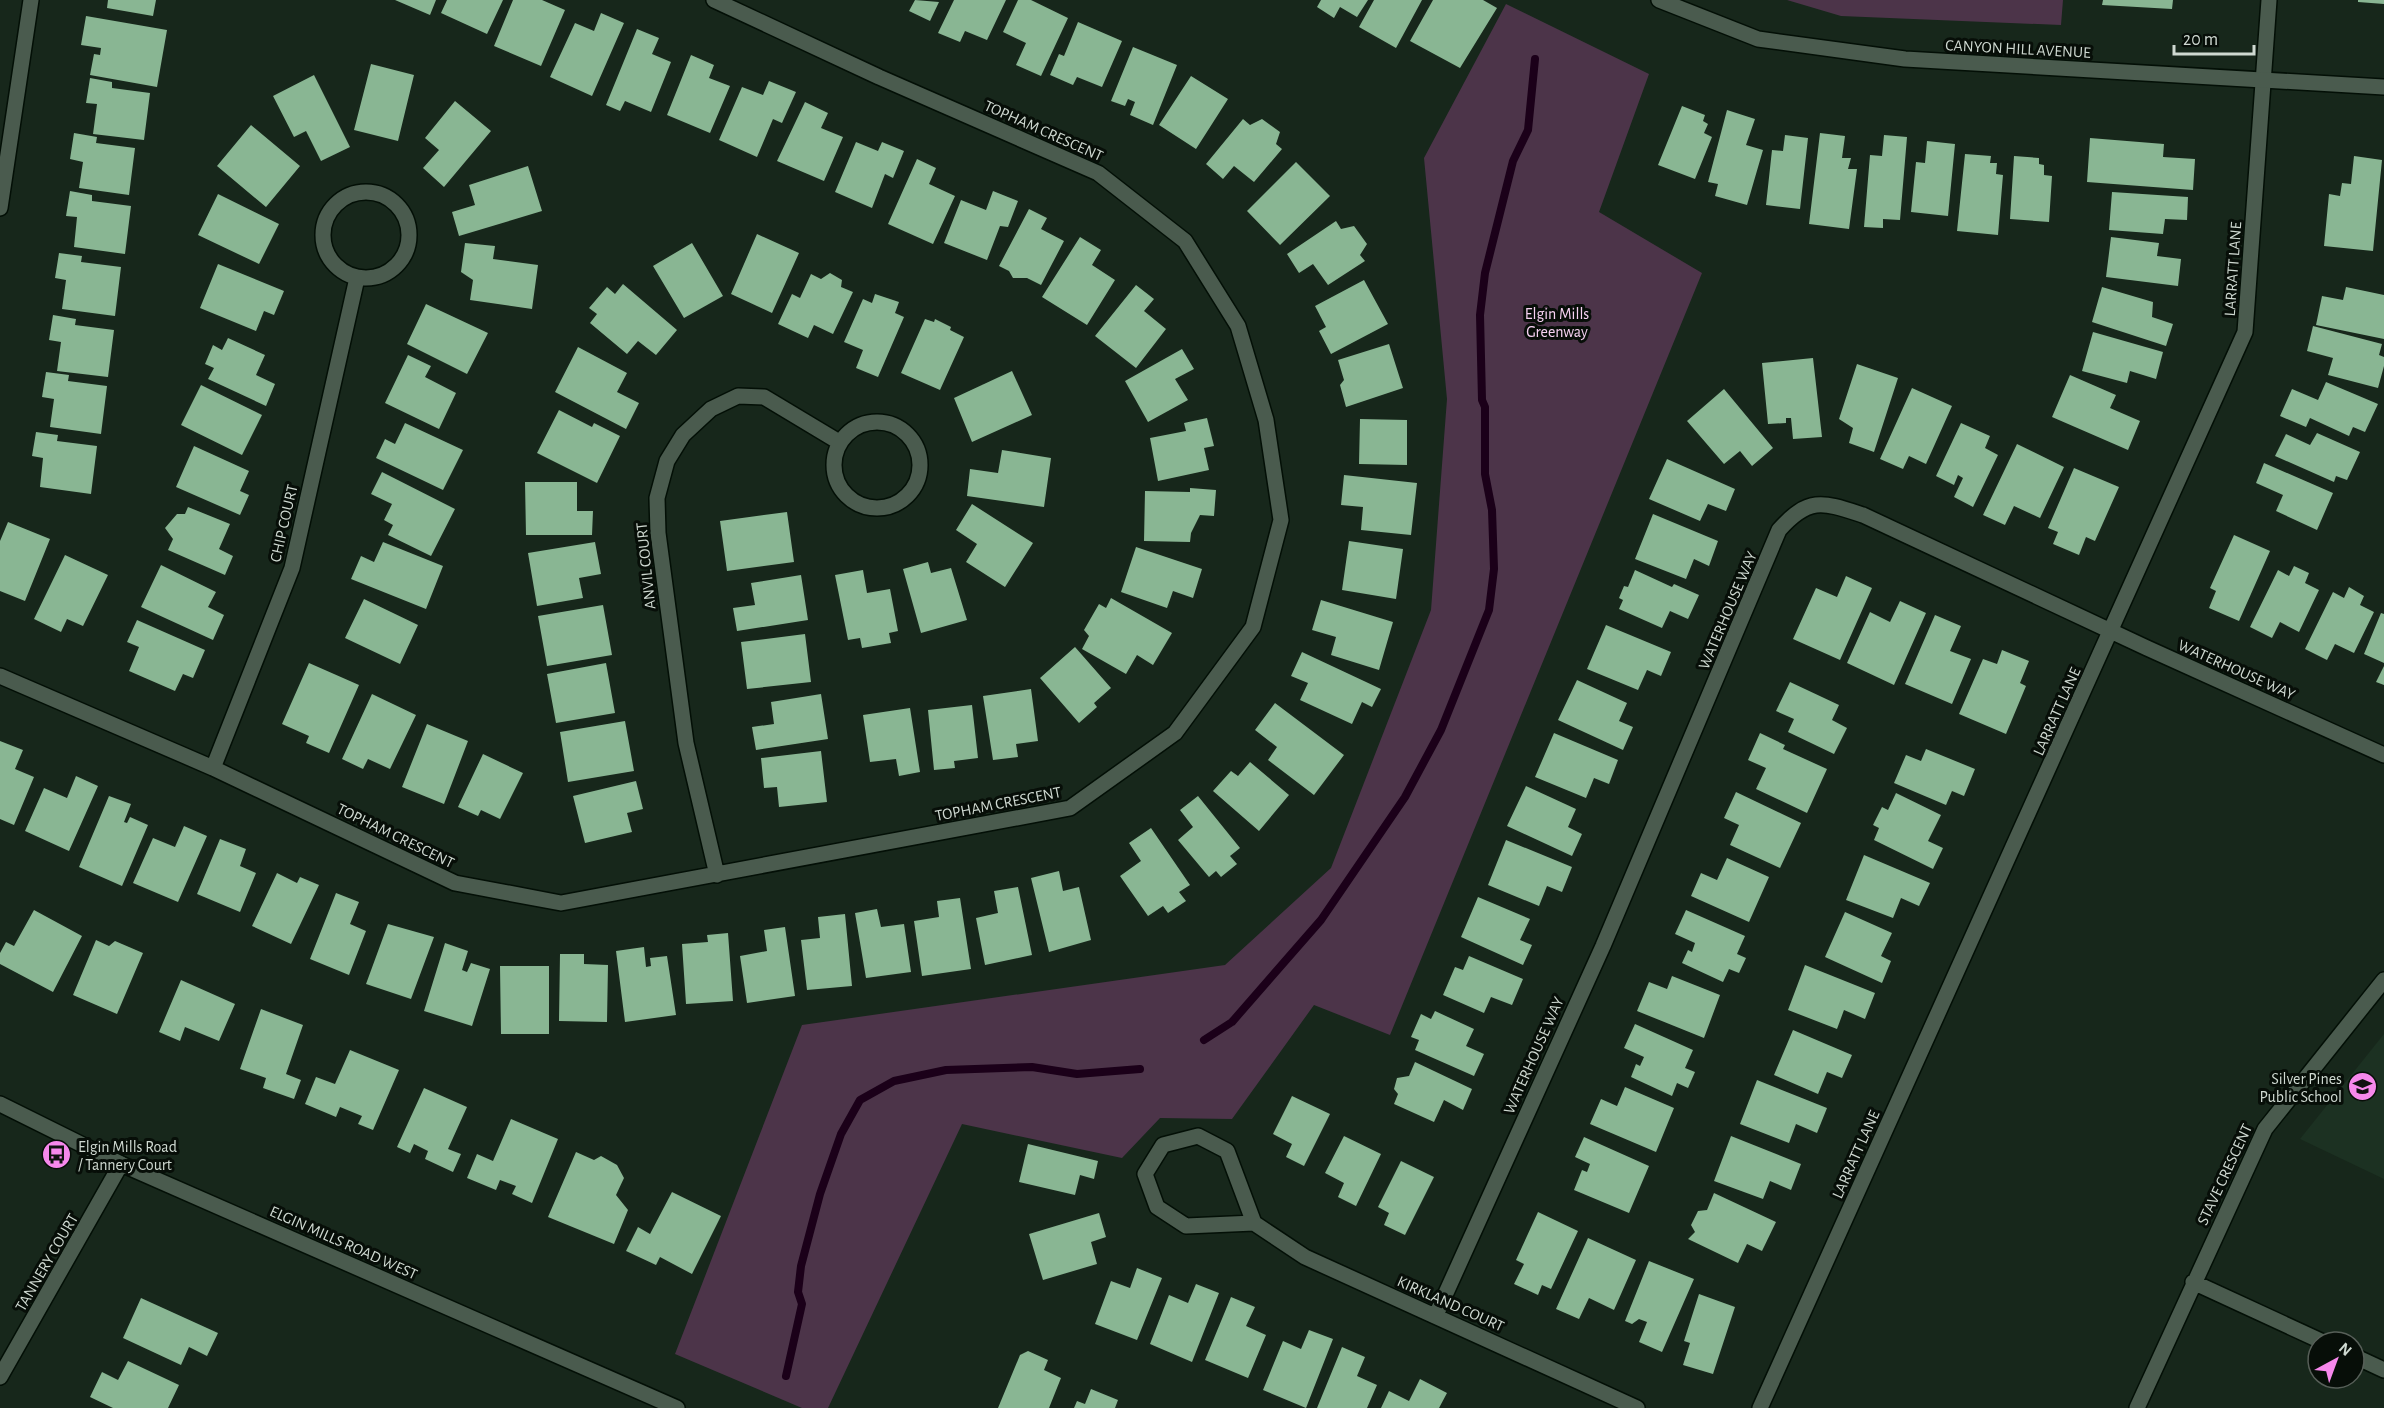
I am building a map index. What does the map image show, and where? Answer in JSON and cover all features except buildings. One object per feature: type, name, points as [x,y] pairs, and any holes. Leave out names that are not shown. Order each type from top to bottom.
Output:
[{"type":"street","points":[[0,208],[31,0]]},
{"type":"street","name":"TOPHAM CRESCENT","points":[[0,676],[213,768],[455,883],[561,903],[1070,808],[1175,733],[1253,627],[1281,520],[1266,420],[1238,326],[1185,241],[1098,173],[879,77],[714,0]]},
{"type":"street","name":"CANYON HILL AVENUE","points":[[1659,0],[1758,39],[1905,59],[2384,87]]},
{"type":"street","name":"LARRATT LANE","points":[[1760,1408],[2245,332],[2269,0]]},
{"type":"street","points":[[364,192],[378,194],[391,200],[401,211],[408,224],[409,239],[405,252],[397,265],[386,274],[372,278],[357,278],[344,273],[333,264],[324,245],[323,225],[329,212],[344,198],[364,192]]},
{"type":"street","name":"CHIP COURT","points":[[213,768],[292,568],[357,278]]},
{"type":"street","name":"ANVIL COURT","points":[[717,875],[686,743],[658,533],[657,498],[667,461],[683,435],[711,409],[738,396],[764,397],[839,442]]},
{"type":"street","points":[[876,421],[890,423],[903,430],[913,441],[919,454],[921,469],[917,483],[909,495],[898,504],[884,508],[870,508],[857,504],[845,495],[837,484],[833,470],[839,442],[849,431],[861,424],[876,421]]},
{"type":"street","name":"WATERHOUSE WAY","points":[[1436,1315],[1603,945],[1779,530],[1795,513],[1825,503],[1863,515],[2111,632],[2384,755]]},
{"type":"street","name":"STAVE CRESCENT","points":[[2137,1408],[2265,1129],[2384,981]]},
{"type":"street","name":"ELGIN MILLS ROAD WEST","points":[[0,1104],[121,1164],[677,1408]]},
{"type":"street","points":[[1198,1136],[1227,1151],[1254,1223],[1186,1226],[1157,1207],[1145,1174],[1163,1145],[1198,1136]]},
{"type":"street","name":"TANNERY COURT","points":[[0,1377],[121,1164]]},
{"type":"street","name":"KIRKLAND COURT","points":[[1254,1223],[1305,1257],[1637,1408]]},
{"type":"street","points":[[2193,1282],[2306,1334]]},
{"type":"street","points":[[2366,1362],[2384,1370]]},
{"type":"shaded area","name":"Silver Pines Public School","points":[[2384,1034],[2384,1179],[2300,1139]]},
{"type":"green space","points":[[1787,0],[2063,0],[2061,25],[1841,16]]},
{"type":"green space","name":"Elgin Mills Greenway","points":[[1506,4],[1649,74],[1599,212],[1702,273],[1390,1035],[1314,1005],[1232,1119],[1160,1118],[1122,1158],[962,1124],[828,1408],[802,1408],[675,1354],[802,1025],[1225,965],[1331,868],[1431,610],[1447,399],[1424,158]]},
{"type":"waterway","points":[[1204,1040],[1232,1022],[1321,920],[1405,797],[1441,730],[1489,610],[1494,569],[1492,510],[1485,474],[1485,407],[1482,400],[1480,315],[1485,273],[1513,161],[1528,130],[1535,59]]},
{"type":"waterway","points":[[786,1376],[802,1304],[798,1292],[801,1266],[820,1194],[841,1134],[860,1100],[894,1081],[946,1070],[1032,1067],[1077,1074],[1140,1069]]},
{"type":"place","name":"Silver Pines Public School","points":[[2363,1087]]},
{"type":"place","name":"Elgin Mills Road / Tannery Court","points":[[57,1155]]}]
